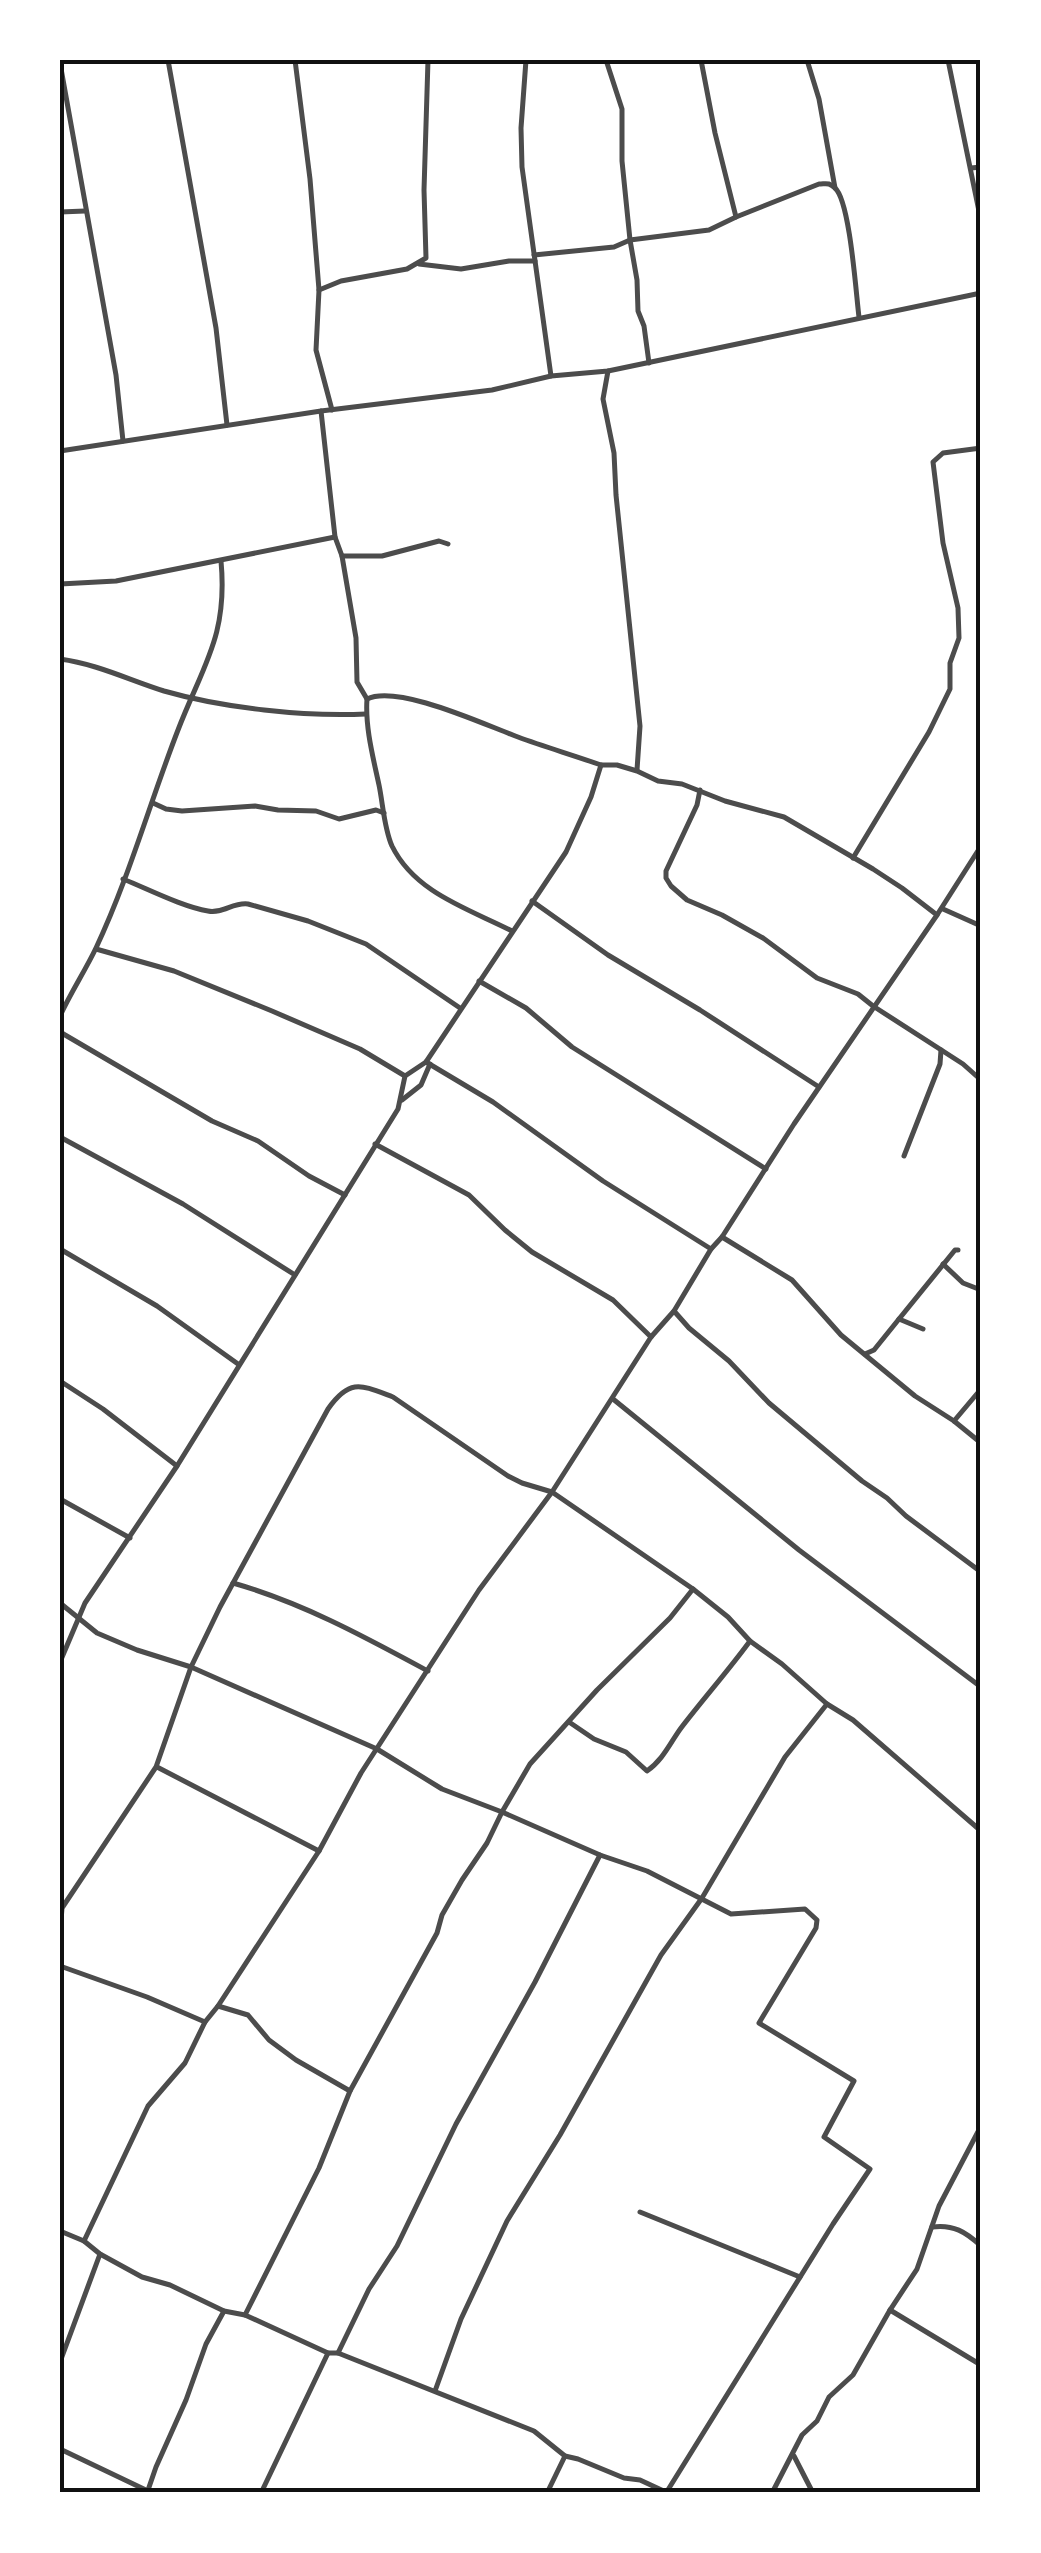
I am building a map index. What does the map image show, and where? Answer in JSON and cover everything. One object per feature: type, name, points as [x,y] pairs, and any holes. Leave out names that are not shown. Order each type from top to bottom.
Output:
[{"type":"street","points":[[168,60],[216,328],[228,425]]},
{"type":"street","points":[[295,60],[319,290],[316,350],[332,410]]},
{"type":"street","points":[[319,290],[341,281],[407,269],[426,258],[428,60]]},
{"type":"street","points":[[526,60],[522,167],[551,376]]},
{"type":"street","points":[[606,60],[622,109],[622,161],[630,240],[638,280],[638,312],[649,363]]},
{"type":"street","points":[[701,60],[736,217]]},
{"type":"street","points":[[807,60],[819,99],[835,188]]},
{"type":"street","points":[[948,60],[981,221]]},
{"type":"street","points":[[60,63],[116,375],[123,442]]},
{"type":"street","points":[[971,168],[981,167]]},
{"type":"street","points":[[419,264],[460,268],[710,230],[827,184],[841,196],[859,317]]},
{"type":"street","points":[[60,212],[85,210]]},
{"type":"street","points":[[60,451],[321,410],[492,390],[551,376],[608,371],[981,293]]},
{"type":"street","points":[[608,371],[603,399],[614,453],[640,726],[638,771]]},
{"type":"street","points":[[321,410],[335,538],[342,556],[356,638],[357,682],[366,699],[393,848],[424,884],[512,931]]},
{"type":"street","points":[[853,858],[929,732],[950,689],[950,662],[960,638],[958,608],[943,543],[933,462],[942,453],[981,448]]},
{"type":"street","points":[[60,584],[116,581],[335,538]]},
{"type":"street","points":[[342,556],[382,556],[439,541],[448,544]]},
{"type":"street","points":[[60,1016],[96,948],[177,731],[213,650],[224,590],[221,561]]},
{"type":"street","points":[[60,659],[86,662],[139,683],[193,698],[301,713],[366,714]]},
{"type":"street","points":[[366,699],[374,695],[423,702],[601,765],[638,771],[658,781],[682,784],[784,818],[902,888],[936,916]]},
{"type":"street","points":[[400,1103],[420,1084],[460,1009],[566,852],[601,765]]},
{"type":"street","points":[[700,790],[666,871],[671,886],[694,904],[763,938],[817,978],[858,994],[964,1064],[981,1080]]},
{"type":"street","points":[[153,803],[182,811],[255,806],[316,811],[339,818],[376,810],[384,813]]},
{"type":"street","points":[[84,2241],[148,2106],[184,2064],[205,2022],[318,1850],[361,1773],[479,1590],[552,1492],[651,1337],[674,1311],[981,846]]},
{"type":"street","points":[[123,880],[205,911],[214,912],[238,903],[308,920],[366,944],[460,1009]]},
{"type":"street","points":[[532,900],[619,962],[819,1087]]},
{"type":"street","points":[[942,908],[981,926]]},
{"type":"street","points":[[96,948],[174,971],[343,1041],[405,1076]]},
{"type":"street","points":[[479,981],[526,1008],[572,1047],[766,1169]]},
{"type":"street","points":[[60,1032],[212,1121],[258,1141],[309,1176],[346,1195]]},
{"type":"street","points":[[904,1156],[936,1078],[941,1050]]},
{"type":"street","points":[[405,1076],[428,1063]]},
{"type":"street","points":[[428,1063],[712,1249]]},
{"type":"street","points":[[60,1662],[86,1603],[177,1466],[398,1109],[405,1076]]},
{"type":"street","points":[[60,1137],[183,1204],[296,1276]]},
{"type":"street","points":[[375,1144],[469,1195],[532,1252],[614,1300],[651,1337]]},
{"type":"street","points":[[722,1238],[792,1280],[841,1335],[915,1396],[981,1443]]},
{"type":"street","points":[[60,1249],[157,1306],[239,1364]]},
{"type":"street","points":[[864,1354],[874,1350],[958,1250]]},
{"type":"street","points":[[944,1264],[963,1283],[981,1290]]},
{"type":"street","points":[[674,1311],[769,1402],[906,1516],[981,1572]]},
{"type":"street","points":[[899,1319],[923,1329]]},
{"type":"street","points":[[60,1380],[177,1466]]},
{"type":"street","points":[[60,1933],[62,1908],[156,1767],[191,1667],[220,1606],[328,1409],[346,1388],[372,1389],[394,1397],[508,1476],[552,1492],[693,1590],[981,1831]]},
{"type":"street","points":[[954,1421],[981,1389]]},
{"type":"street","points":[[612,1398],[799,1550],[981,1687]]},
{"type":"street","points":[[60,1499],[130,1538]]},
{"type":"street","points":[[233,1583],[272,1594],[330,1619],[428,1670]]},
{"type":"street","points":[[245,2315],[319,2168],[350,2091],[437,1933],[442,1915],[530,1764],[693,1590]]},
{"type":"street","points":[[60,1603],[97,1633],[191,1667],[377,1750],[442,1789],[647,1871],[731,1914],[805,1908],[818,1920],[816,1928],[759,2023],[854,2082],[824,2137],[870,2169],[666,2493],[640,2480],[564,2456],[534,2430],[328,2353],[245,2315],[224,2311],[170,2285],[142,2277],[84,2241],[60,2232]]},
{"type":"street","points":[[569,1722],[594,1739],[626,1752],[647,1771],[658,1763],[750,1641]]},
{"type":"street","points":[[436,2391],[461,2320],[507,2222],[661,1955],[702,1898],[785,1757],[827,1704]]},
{"type":"street","points":[[156,1767],[318,1850]]},
{"type":"street","points":[[338,2354],[600,1855]]},
{"type":"street","points":[[60,1966],[205,2022]]},
{"type":"street","points":[[218,2006],[248,2015],[269,2040],[350,2091]]},
{"type":"street","points":[[772,2493],[802,2435],[817,2422],[828,2397],[853,2374],[918,2269],[939,2206],[979,2132]]},
{"type":"street","points":[[640,2212],[800,2277]]},
{"type":"street","points":[[932,2227],[957,2228],[981,2246]]},
{"type":"street","points":[[60,2362],[100,2254]]},
{"type":"street","points":[[890,2310],[981,2366]]},
{"type":"street","points":[[60,2449],[148,2492],[206,2344],[224,2311]]},
{"type":"street","points":[[261,2493],[328,2353]]},
{"type":"street","points":[[794,2454],[813,2493]]},
{"type":"street","points":[[547,2493],[564,2456]]}]
